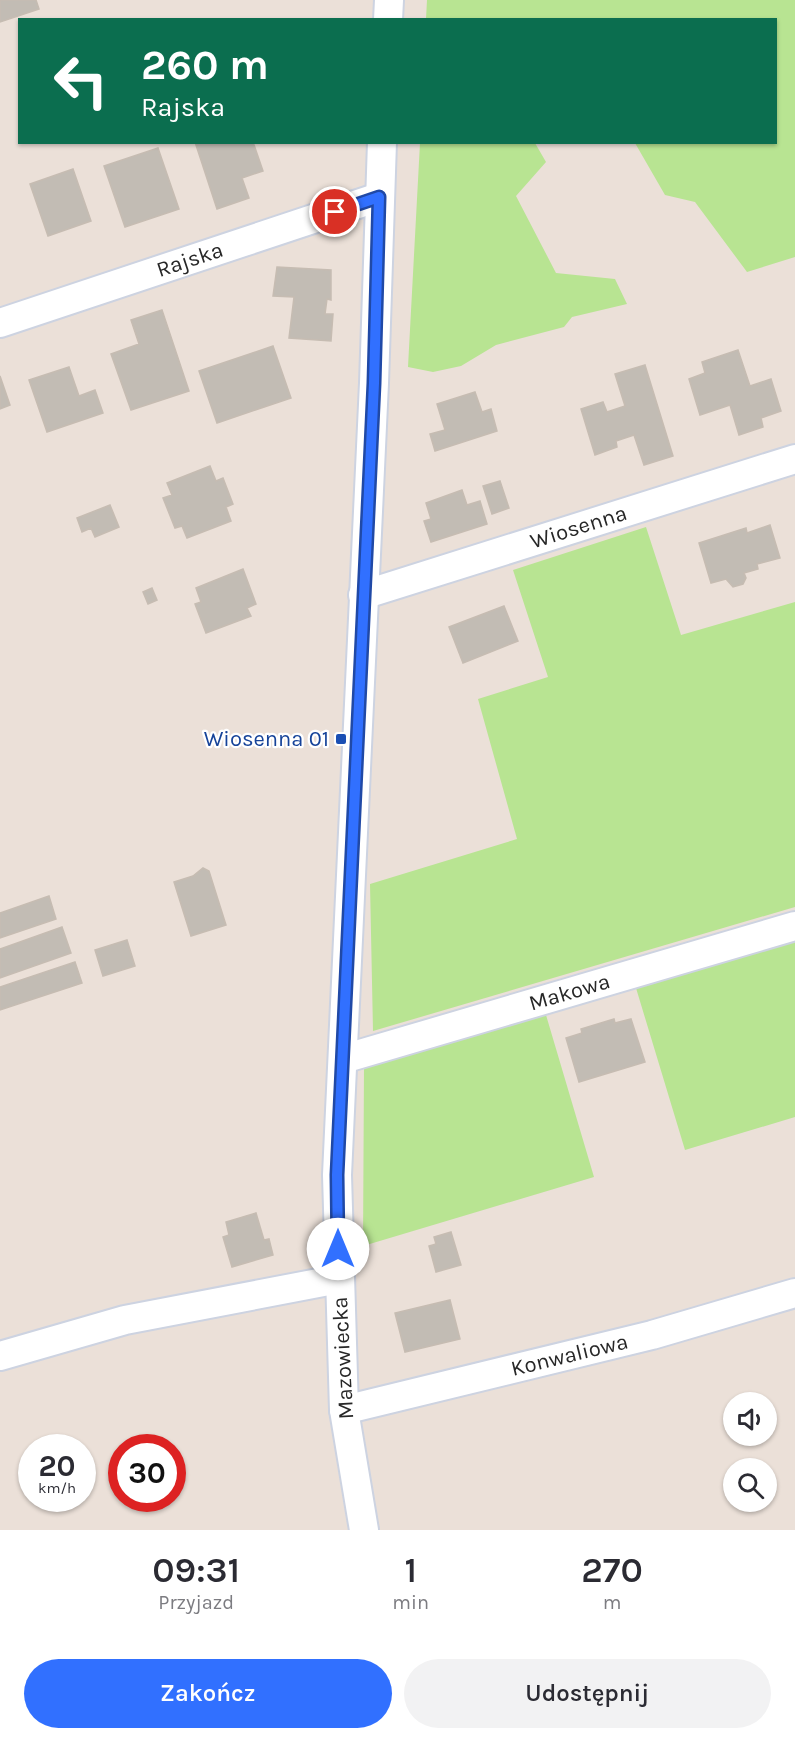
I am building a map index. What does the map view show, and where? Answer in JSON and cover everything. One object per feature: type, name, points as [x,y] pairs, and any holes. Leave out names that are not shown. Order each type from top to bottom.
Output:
[{"type":"street","points":[[388,18],[389,0]]},
{"type":"street","name":"Mazowiecka","points":[[364,1530],[344,1410],[337,1175],[374,383],[382,144]]},
{"type":"street","name":"Rajska","points":[[0,323],[379,197]]},
{"type":"street","name":"Wiosenna","points":[[363,595],[795,459]]},
{"type":"street","name":"Makowa","points":[[343,1059],[795,926]]},
{"type":"street","points":[[0,1356],[125,1320],[339,1279]]},
{"type":"street","name":"Konwaliowa","points":[[344,1410],[652,1335],[795,1293]]},
{"type":"green space","points":[[427,0],[795,0],[795,257],[747,272],[695,202],[665,195],[636,144],[777,144],[777,18],[426,18]]},
{"type":"green space","points":[[420,144],[536,144],[546,162],[516,196],[556,273],[615,279],[627,304],[572,317],[564,327],[496,345],[461,366],[433,372],[408,367]]},
{"type":"green space","points":[[646,527],[681,635],[795,602],[795,907],[373,1031],[370,884],[517,839],[478,699],[548,677],[513,570]]},
{"type":"green space","points":[[795,940],[795,1117],[685,1150],[636,988]]},
{"type":"green space","points":[[546,1015],[594,1177],[363,1246],[364,1066]]},
{"type":"building","points":[[0,0],[36,0],[39,9],[0,22]]},
{"type":"building","points":[[196,144],[254,144],[263,171],[242,178],[249,198],[217,209]]},
{"type":"building","points":[[158,148],[179,209],[125,227],[104,166]]},
{"type":"building","points":[[73,169],[91,221],[48,236],[30,184]]},
{"type":"building","points":[[277,267],[331,270],[331,300],[327,299],[325,314],[333,314],[331,341],[289,338],[294,297],[273,296]]},
{"type":"building","points":[[162,310],[189,391],[131,410],[111,354],[139,344],[131,320]]},
{"type":"building","points":[[273,346],[291,398],[217,423],[199,371]]},
{"type":"building","points":[[738,350],[750,386],[771,379],[781,411],[761,418],[763,427],[739,435],[730,405],[700,415],[689,379],[705,373],[702,362]]},
{"type":"building","points":[[645,365],[673,456],[644,465],[634,435],[616,441],[617,447],[595,455],[581,409],[603,402],[607,412],[625,406],[615,374]]},
{"type":"building","points":[[69,367],[79,396],[95,390],[103,413],[47,432],[29,380]]},
{"type":"building","points":[[0,376],[10,405],[0,409]]},
{"type":"building","points":[[475,392],[482,412],[491,409],[497,431],[435,451],[430,434],[445,430],[437,404]]},
{"type":"building","points":[[210,466],[216,481],[223,478],[233,504],[226,507],[231,521],[187,538],[182,526],[175,528],[163,498],[172,495],[167,483]]},
{"type":"building","points":[[500,481],[509,508],[492,514],[483,486]]},
{"type":"building","points":[[462,490],[467,505],[480,501],[487,524],[431,542],[424,521],[431,519],[426,503]]},
{"type":"building","points":[[110,505],[119,527],[95,537],[91,528],[82,532],[77,518]]},
{"type":"building","points":[[770,525],[780,558],[757,564],[758,569],[744,573],[746,578],[743,584],[733,587],[726,579],[711,583],[699,543],[746,528],[747,533]]},
{"type":"building","points":[[243,569],[256,604],[247,608],[251,616],[206,633],[195,604],[201,602],[196,588]]},
{"type":"building","points":[[152,588],[157,600],[148,604],[143,592]]},
{"type":"building","points":[[504,606],[518,641],[463,663],[449,627]]},
{"type":"building","points":[[203,868],[209,871],[226,925],[191,936],[174,882],[193,876]]},
{"type":"building","points":[[49,896],[56,919],[0,938],[0,913]]},
{"type":"building","points":[[62,927],[71,953],[0,978],[0,949]]},
{"type":"building","points":[[127,940],[135,966],[103,976],[95,950]]},
{"type":"building","points":[[75,962],[82,983],[0,1010],[0,987]]},
{"type":"building","points":[[614,1019],[615,1023],[631,1019],[645,1062],[579,1082],[566,1038],[582,1033],[581,1029]]},
{"type":"building","points":[[256,1213],[264,1240],[269,1239],[273,1255],[232,1267],[223,1237],[229,1235],[226,1222]]},
{"type":"building","points":[[451,1232],[461,1265],[436,1272],[429,1246],[436,1244],[434,1237]]},
{"type":"building","points":[[450,1300],[460,1339],[405,1352],[395,1313]]},
{"type":"place","name":"Wiosenna 01","points":[[341,739]]},
{"type":"route","points":[[335,212],[379,197],[374,383],[337,1175],[338,1249]]}]
